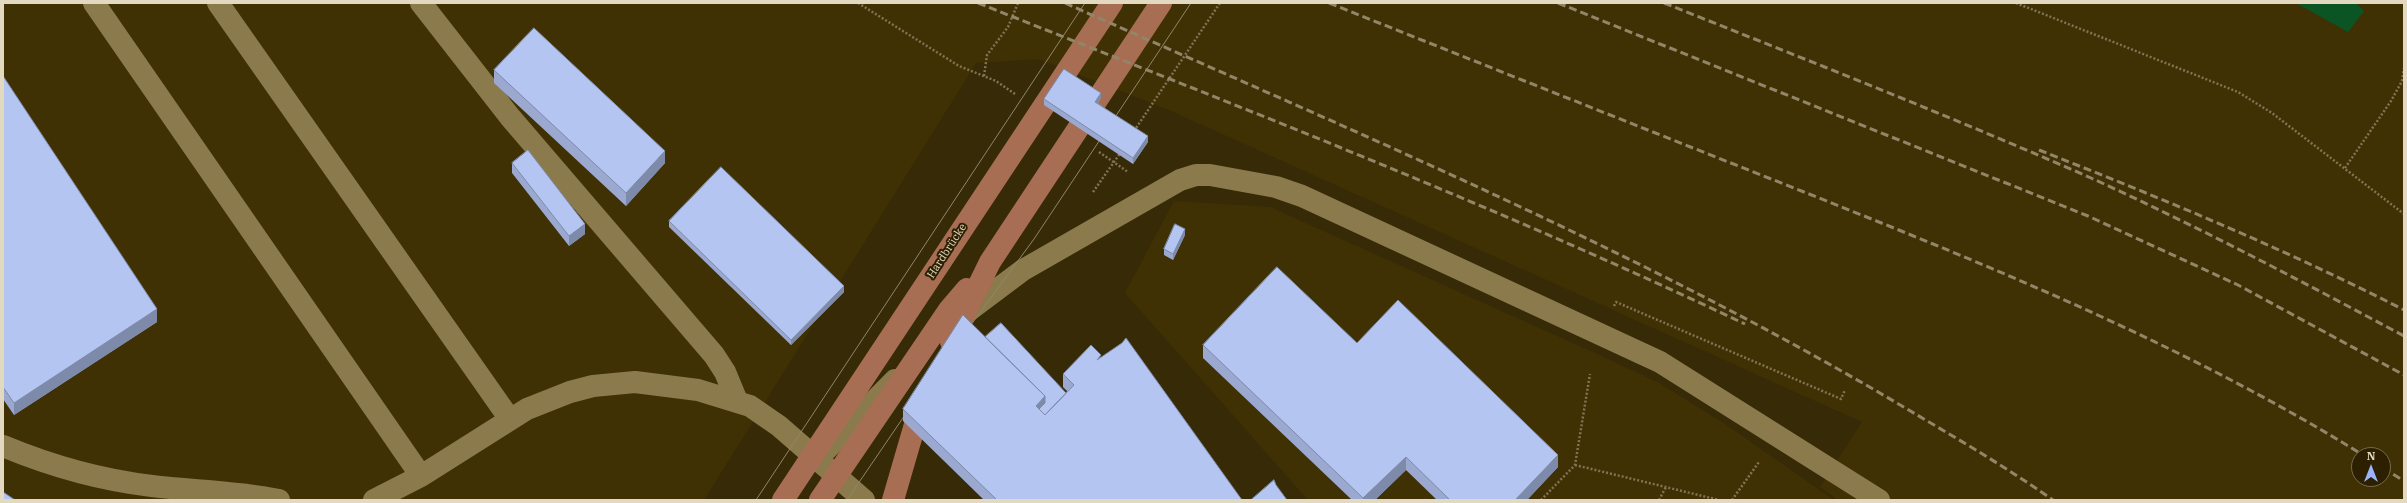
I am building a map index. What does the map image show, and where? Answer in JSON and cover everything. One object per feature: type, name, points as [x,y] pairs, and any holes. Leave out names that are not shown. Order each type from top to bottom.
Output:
[{"type":"main road","name":"Hardbrücke","points":[[783,500],[1112,3]]},
{"type":"main road","points":[[820,500],[949,310],[990,262],[1160,3]]},
{"type":"main road","points":[[944,358],[990,262]]},
{"type":"main road","points":[[893,500],[916,422],[932,386]]},
{"type":"lane","points":[[94,3],[421,476]]},
{"type":"lane","points":[[218,3],[509,418]]},
{"type":"lane","points":[[420,3],[510,117],[714,355],[725,372],[737,400]]},
{"type":"lane","points":[[817,459],[925,350],[984,297],[1023,270],[1158,192],[1180,180],[1203,175],[1294,192],[1655,359],[1706,389],[1879,500]]},
{"type":"lane","points":[[374,500],[421,476],[509,418],[548,399],[570,392],[615,383],[635,382],[677,386],[737,400],[774,422],[864,500]]},
{"type":"lane","points":[[3,446],[73,471],[122,482],[230,492],[279,500]]},
{"type":"path","points":[[858,3],[959,66],[996,81],[1022,99]]},
{"type":"path","points":[[984,76],[987,55],[1008,27],[1018,3]]},
{"type":"path","points":[[2016,3],[2238,92],[2272,113],[2404,214]]},
{"type":"path","points":[[2345,168],[2389,105],[2403,82],[2404,68]]},
{"type":"path","points":[[1093,148],[1158,192]]},
{"type":"path","points":[[1612,309],[1616,302],[1841,399],[1845,390]]},
{"type":"path","points":[[1541,500],[1575,465],[1590,374]]},
{"type":"path","points":[[1732,500],[1759,462]]},
{"type":"path","points":[[1575,465],[1719,500]]},
{"type":"path","points":[[1659,500],[1666,487]]},
{"type":"shaded area","points":[[3,3],[2404,3],[2404,500],[1838,500],[1820,487],[1862,422],[1169,110],[1039,59],[976,63],[704,500],[3,500]]},
{"type":"shaded area","points":[[1174,201],[1270,207],[1597,354],[1659,383],[1725,424],[1834,500],[1308,500],[1125,293]]},
{"type":"green space","points":[[2296,3],[2356,3],[2364,11],[2348,32]]},
{"type":"building","points":[[534,28],[665,151],[626,193],[494,70]]},
{"type":"building","points":[[1064,69],[1101,93],[1095,102],[1148,136],[1133,158],[1044,99]]},
{"type":"building","points":[[3,76],[157,309],[14,403],[3,387]]},
{"type":"building","points":[[528,150],[585,224],[569,236],[512,163]]},
{"type":"building","points":[[721,167],[844,286],[791,340],[669,221]]},
{"type":"building","points":[[1175,224],[1185,229],[1173,254],[1164,249]]},
{"type":"building","points":[[1277,267],[1357,343],[1398,300],[1558,455],[1515,500],[1450,500],[1406,457],[1363,498],[1203,345]]},
{"type":"building","points":[[963,315],[1045,396],[1036,406],[1045,415],[1074,385],[1063,374],[1091,345],[1101,355],[1097,360],[1122,343],[1126,338],[1242,500],[997,500],[903,409]]},
{"type":"building","points":[[1001,323],[1066,393],[1045,415],[1039,409],[1045,403],[1045,396],[985,337]]},
{"type":"building","points":[[1274,480],[1287,500],[1251,500]]},
{"type":"building","points":[[3,492],[15,500],[3,500]]},
{"type":"tram line","points":[[756,500],[1085,3]]},
{"type":"tram line","points":[[965,333],[1034,239],[1191,3]]},
{"type":"tram line","points":[[847,500],[909,409]]},
{"type":"railway","points":[[978,3],[1364,157],[1460,197],[1651,280],[1745,324]]},
{"type":"railway","points":[[1065,3],[1386,145],[1598,244],[1702,296],[1805,351],[1907,409],[1999,464],[2053,500]]},
{"type":"railway","points":[[1329,3],[1876,221],[2018,280],[2159,344],[2228,379],[2351,448]]},
{"type":"railway","points":[[1558,3],[2088,216],[2238,285],[2404,375]]},
{"type":"railway","points":[[1664,3],[1932,110],[2091,178],[2131,196],[2288,274],[2404,336]]},
{"type":"railway","points":[[2039,150],[2132,187],[2269,245],[2404,310]]},
{"type":"railway","points":[[2391,473],[2404,481]]}]
